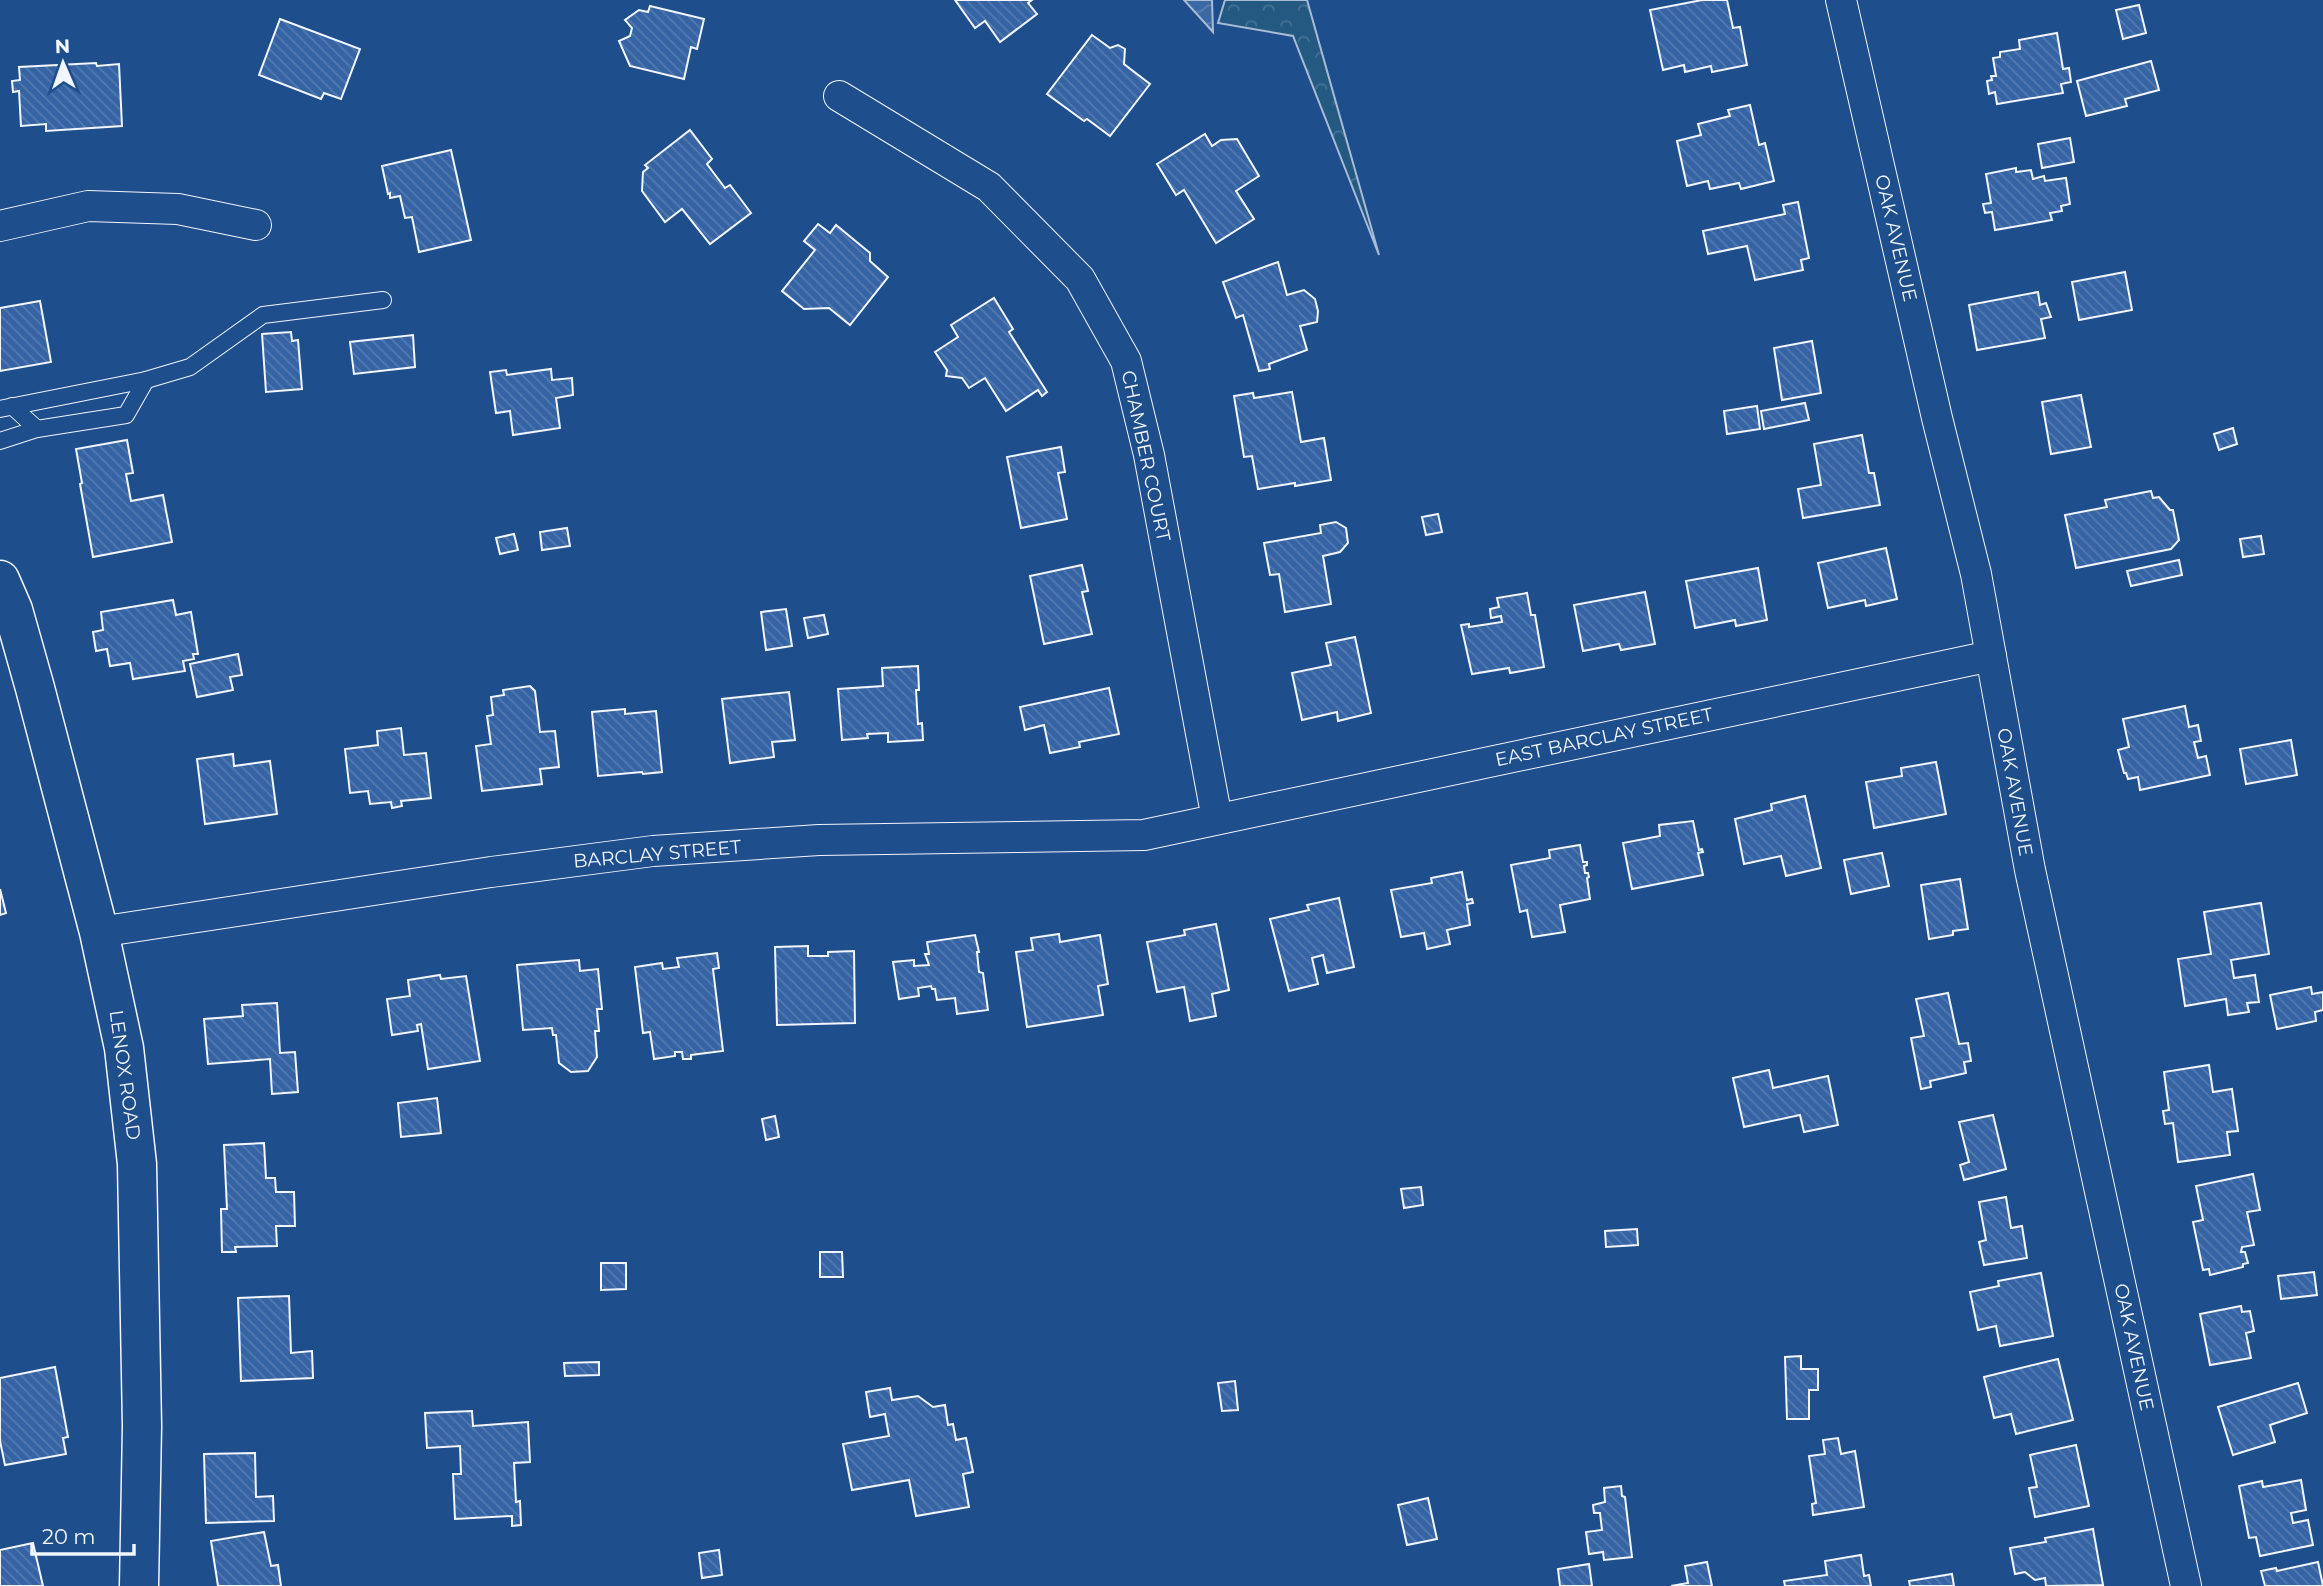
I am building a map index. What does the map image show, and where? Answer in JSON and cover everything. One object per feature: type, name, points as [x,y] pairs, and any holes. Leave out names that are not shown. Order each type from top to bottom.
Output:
[{"type":"street","name":"OAK AVENUE","points":[[1841,0],[1937,418],[1976,574],[2030,870],[2186,1586]]},
{"type":"street","name":"CHAMBER COURT","points":[[839,96],[989,187],[1080,279],[1126,361],[1149,455],[1217,819]]},
{"type":"street","points":[[0,226],[88,206],[178,209],[256,225]]},
{"type":"street","name":"LENOX ROAD","points":[[0,580],[13,610],[35,688],[99,932],[124,1048],[137,1164],[142,1426],[139,1586]]},
{"type":"street","name":"EAST BARCLAY STREET","points":[[1217,819],[1991,656]]},
{"type":"street","name":"BARCLAY STREET","points":[[99,932],[477,874],[653,851],[819,840],[1144,835],[1217,819]]},
{"type":"lane","points":[[6,407],[146,380],[190,368],[263,315],[383,300]]},
{"type":"lane","points":[[0,441],[37,429],[126,415],[146,380]]},
{"type":"lane","points":[[6,407],[37,429]]},
{"type":"green space","points":[[1225,0],[1307,0],[1379,255],[1293,36],[1218,23]]},
{"type":"water","points":[[1184,0],[1212,0],[1213,32]]},
{"type":"building","points":[[955,0],[1032,0],[1028,3],[1037,14],[1000,42],[985,21],[975,28]]},
{"type":"building","points":[[1702,0],[1727,0],[1733,28],[1740,27],[1747,65],[1712,72],[1711,66],[1685,72],[1684,65],[1663,70],[1650,10]]},
{"type":"building","points":[[2139,5],[2146,33],[2123,39],[2116,10]]},
{"type":"building","points":[[650,6],[704,19],[697,49],[691,47],[684,79],[630,66],[619,41],[630,36],[632,28],[625,20],[639,10],[648,12]]},
{"type":"building","points":[[280,19],[360,49],[341,99],[324,93],[321,99],[259,75]]},
{"type":"building","points":[[2057,33],[2063,69],[2069,68],[2071,82],[2061,84],[2063,93],[1997,104],[1995,92],[1989,94],[1987,81],[1992,80],[1991,76],[1996,76],[1993,58],[2000,57],[2000,52],[2020,49],[2019,40]]},
{"type":"building","points":[[1092,35],[1110,48],[1118,45],[1125,49],[1124,64],[1150,84],[1110,136],[1047,94]]},
{"type":"building","points":[[2151,61],[2159,90],[2125,99],[2127,106],[2086,116],[2077,81]]},
{"type":"building","points":[[96,63],[97,66],[119,64],[122,126],[46,131],[46,124],[21,126],[19,91],[13,92],[12,81],[20,80],[19,67]]},
{"type":"building","points":[[1750,105],[1759,145],[1765,143],[1774,181],[1741,189],[1739,183],[1710,189],[1708,181],[1687,186],[1677,141],[1701,135],[1698,124],[1730,116],[1728,110]]},
{"type":"building","points":[[690,130],[712,159],[707,164],[725,188],[730,185],[751,213],[710,244],[682,209],[665,222],[642,191],[643,172],[648,168],[645,165]]},
{"type":"building","points":[[1205,134],[1212,146],[1221,140],[1237,139],[1259,176],[1236,191],[1254,219],[1216,243],[1184,190],[1176,195],[1157,164]]},
{"type":"building","points":[[2070,138],[2074,162],[2042,168],[2038,144]]},
{"type":"building","points":[[451,150],[471,240],[419,252],[412,217],[405,218],[400,196],[390,198],[382,166]]},
{"type":"building","points":[[2016,168],[2016,172],[2031,170],[2033,179],[2044,176],[2045,181],[2066,178],[2070,204],[2061,206],[2062,211],[2050,213],[2052,220],[1995,230],[1992,212],[1985,213],[1983,204],[1991,203],[1986,174]]},
{"type":"building","points":[[1798,202],[1809,258],[1801,260],[1803,270],[1755,280],[1747,246],[1708,254],[1703,231],[1785,214],[1783,205]]},
{"type":"building","points":[[818,224],[830,233],[836,225],[870,253],[870,261],[888,277],[850,325],[829,308],[804,309],[782,291],[815,250],[804,241]]},
{"type":"building","points":[[1278,262],[1287,295],[1304,290],[1315,299],[1317,322],[1300,326],[1307,350],[1269,364],[1270,369],[1259,371],[1243,315],[1236,318],[1223,282]]},
{"type":"building","points":[[2125,272],[2132,310],[2079,320],[2072,282]]},
{"type":"building","points":[[2038,292],[2040,305],[2046,303],[2051,317],[2041,319],[2045,338],[1977,350],[1969,305]]},
{"type":"building","points":[[994,298],[1013,329],[1009,332],[1047,392],[1042,396],[1038,390],[1006,411],[985,378],[969,388],[962,378],[946,376],[947,370],[935,352],[958,337],[951,325]]},
{"type":"building","points":[[40,301],[51,362],[0,371],[0,308]]},
{"type":"building","points":[[291,332],[292,341],[298,340],[302,389],[266,392],[262,334]]},
{"type":"building","points":[[413,335],[415,367],[354,374],[350,342]]},
{"type":"building","points":[[1812,341],[1821,393],[1782,400],[1774,348]]},
{"type":"building","points":[[551,369],[552,380],[572,378],[573,395],[556,398],[560,428],[513,435],[510,411],[496,413],[490,372],[506,370],[507,375]]},
{"type":"building","points":[[1292,392],[1301,442],[1324,438],[1331,480],[1258,489],[1252,456],[1244,457],[1234,396],[1253,393],[1254,398]]},
{"type":"building","points":[[2081,395],[2091,447],[2051,454],[2042,402]]},
{"type":"building","points":[[1805,403],[1809,420],[1764,429],[1761,411]]},
{"type":"building","points":[[1757,406],[1760,429],[1727,434],[1724,411]]},
{"type":"building","points":[[2233,428],[2237,444],[2219,450],[2214,434]]},
{"type":"building","points":[[1862,435],[1869,473],[1874,473],[1880,505],[1803,518],[1798,489],[1821,485],[1814,444]]},
{"type":"building","points":[[127,440],[133,473],[126,474],[131,501],[163,495],[172,542],[93,557],[76,449]]},
{"type":"building","points":[[1061,447],[1065,472],[1058,473],[1067,519],[1021,528],[1007,457]]},
{"type":"building","points":[[2151,491],[2153,498],[2159,497],[2173,510],[2179,540],[2171,549],[2076,568],[2065,515],[2107,507],[2105,500]]},
{"type":"building","points":[[1438,514],[1442,532],[1426,535],[1422,517]]},
{"type":"building","points":[[1336,522],[1346,528],[1348,543],[1340,552],[1323,556],[1331,604],[1285,612],[1279,574],[1270,575],[1264,543],[1321,533],[1320,525]]},
{"type":"building","points":[[567,528],[570,546],[542,550],[540,532]]},
{"type":"building","points":[[514,534],[518,550],[500,554],[496,538]]},
{"type":"building","points":[[2261,536],[2264,554],[2243,557],[2240,539]]},
{"type":"building","points":[[1886,548],[1897,599],[1866,606],[1865,600],[1828,608],[1818,563]]},
{"type":"building","points":[[2179,560],[2182,575],[2131,586],[2127,571]]},
{"type":"building","points":[[1082,565],[1088,591],[1082,592],[1092,634],[1044,644],[1030,576]]},
{"type":"building","points":[[1758,568],[1767,620],[1736,626],[1735,620],[1695,628],[1686,581]]},
{"type":"building","points":[[1645,592],[1655,644],[1621,650],[1619,644],[1583,651],[1574,605]]},
{"type":"building","points":[[1527,593],[1531,615],[1535,615],[1544,667],[1510,673],[1509,668],[1472,674],[1461,625],[1469,624],[1469,627],[1502,622],[1501,616],[1491,618],[1490,609],[1499,607],[1497,598]]},
{"type":"building","points":[[173,600],[176,615],[191,612],[198,654],[193,654],[194,659],[183,661],[185,671],[133,679],[130,663],[110,666],[107,649],[96,651],[93,632],[103,630],[101,612]]},
{"type":"building","points":[[786,609],[792,646],[766,650],[761,612]]},
{"type":"building","points":[[824,615],[828,634],[808,638],[804,618]]},
{"type":"building","points":[[1355,637],[1371,713],[1338,721],[1337,712],[1302,720],[1292,673],[1331,665],[1326,643]]},
{"type":"building","points":[[238,654],[242,675],[230,677],[233,690],[197,697],[190,664]]},
{"type":"building","points":[[918,666],[918,724],[922,723],[923,740],[888,742],[888,733],[867,734],[868,738],[842,740],[838,689],[883,686],[882,668]]},
{"type":"building","points":[[530,686],[535,691],[540,732],[555,731],[559,767],[540,769],[542,784],[482,791],[476,746],[491,744],[487,716],[493,715],[491,697],[504,695],[503,690]]},
{"type":"building","points":[[1109,688],[1119,734],[1079,742],[1080,747],[1050,753],[1044,725],[1025,730],[1020,707]]},
{"type":"building","points":[[789,692],[795,740],[772,742],[774,757],[730,763],[722,699]]},
{"type":"building","points":[[2185,706],[2189,727],[2198,725],[2201,741],[2194,742],[2198,758],[2206,756],[2210,775],[2140,790],[2138,777],[2128,779],[2124,773],[2118,750],[2129,747],[2123,719]]},
{"type":"building","points":[[625,709],[625,714],[656,711],[662,772],[598,776],[592,712]]},
{"type":"building","points":[[401,728],[404,755],[426,753],[431,798],[401,801],[402,806],[392,808],[391,802],[370,804],[368,791],[350,793],[345,749],[378,745],[377,731]]},
{"type":"building","points":[[2291,740],[2297,775],[2246,784],[2240,749]]},
{"type":"building","points":[[233,754],[234,766],[270,761],[277,814],[205,824],[197,759]]},
{"type":"building","points":[[1936,762],[1946,814],[1874,828],[1866,782],[1902,776],[1901,768]]},
{"type":"building","points":[[1805,796],[1821,868],[1786,876],[1781,856],[1744,864],[1735,819],[1772,810],[1771,804]]},
{"type":"building","points":[[1693,821],[1699,850],[1702,849],[1703,852],[1698,853],[1703,875],[1632,889],[1623,843],[1660,836],[1659,825]]},
{"type":"building","points":[[1580,845],[1583,862],[1587,862],[1584,866],[1589,877],[1590,899],[1560,905],[1565,932],[1532,937],[1527,910],[1520,912],[1511,865],[1550,858],[1549,850]]},
{"type":"building","points":[[1882,853],[1889,886],[1851,894],[1844,860]]},
{"type":"building","points":[[1462,872],[1467,900],[1472,899],[1473,903],[1467,904],[1470,925],[1447,930],[1450,944],[1427,949],[1424,933],[1401,937],[1391,890],[1432,883],[1431,878]]},
{"type":"building","points":[[1960,879],[1968,929],[1929,939],[1921,885]]},
{"type":"building","points":[[0,889],[6,913],[0,915]]},
{"type":"building","points":[[1339,898],[1354,967],[1327,973],[1323,955],[1312,958],[1318,984],[1289,991],[1270,919],[1309,910],[1307,905]]},
{"type":"building","points":[[2261,903],[2269,954],[2231,960],[2234,978],[2255,975],[2259,1002],[2247,1003],[2249,1012],[2228,1015],[2226,999],[2185,1006],[2178,959],[2211,954],[2204,912]]},
{"type":"building","points":[[1216,924],[1229,990],[1212,994],[1216,1016],[1190,1021],[1184,987],[1157,992],[1147,942],[1185,935],[1184,930]]},
{"type":"building","points":[[1059,934],[1060,942],[1100,935],[1108,984],[1098,986],[1103,1015],[1027,1027],[1016,952],[1033,950],[1031,938]]},
{"type":"building","points":[[975,935],[979,952],[979,972],[983,973],[988,1010],[957,1014],[955,998],[937,1000],[935,989],[931,986],[918,988],[919,996],[899,999],[893,962],[914,960],[914,966],[929,965],[925,954],[929,954],[927,942]]},
{"type":"building","points":[[808,946],[808,956],[828,956],[828,952],[854,951],[855,1023],[777,1025],[775,947]]},
{"type":"building","points":[[717,953],[719,968],[713,969],[723,1051],[691,1055],[691,1059],[683,1059],[682,1052],[675,1052],[675,1056],[654,1059],[650,1032],[643,1033],[635,967],[662,963],[663,969],[679,967],[677,958]]},
{"type":"building","points":[[579,960],[580,971],[598,969],[602,1009],[597,1009],[597,1057],[588,1071],[571,1072],[559,1063],[556,1035],[553,1035],[552,1028],[523,1030],[517,965]]},
{"type":"building","points":[[440,975],[441,979],[466,976],[480,1061],[428,1069],[421,1024],[417,1025],[418,1031],[392,1035],[387,999],[410,996],[408,980]]},
{"type":"building","points":[[2311,987],[2312,994],[2323,992],[2323,1010],[2315,1012],[2316,1021],[2277,1029],[2270,995]]},
{"type":"building","points":[[1948,993],[1959,1044],[1968,1043],[1971,1061],[1964,1062],[1966,1073],[1930,1081],[1931,1087],[1921,1089],[1911,1038],[1924,1036],[1916,999]]},
{"type":"building","points":[[277,1003],[280,1053],[295,1052],[298,1092],[272,1094],[270,1059],[208,1064],[204,1019],[243,1016],[242,1005]]},
{"type":"building","points":[[2209,1065],[2213,1092],[2232,1089],[2238,1131],[2227,1132],[2230,1155],[2178,1162],[2173,1123],[2165,1124],[2163,1111],[2169,1110],[2164,1072]]},
{"type":"building","points":[[1769,1070],[1773,1088],[1828,1076],[1838,1125],[1804,1132],[1800,1115],[1744,1127],[1733,1078]]},
{"type":"building","points":[[437,1098],[441,1133],[401,1137],[398,1103]]},
{"type":"building","points":[[1993,1115],[2006,1169],[1964,1180],[1960,1165],[1969,1162],[1959,1122]]},
{"type":"building","points":[[775,1116],[779,1137],[766,1140],[762,1119]]},
{"type":"building","points":[[264,1143],[266,1178],[275,1178],[276,1192],[294,1192],[295,1226],[276,1226],[277,1246],[235,1247],[236,1252],[222,1252],[221,1209],[227,1209],[224,1145]]},
{"type":"building","points":[[2253,1174],[2260,1210],[2247,1212],[2254,1245],[2242,1247],[2241,1252],[2245,1252],[2248,1263],[2243,1264],[2243,1267],[2210,1275],[2209,1269],[2203,1270],[2193,1222],[2203,1220],[2196,1186]]},
{"type":"building","points":[[1421,1187],[1423,1205],[1404,1208],[1401,1189]]},
{"type":"building","points":[[2006,1197],[2011,1228],[2022,1226],[2027,1258],[1984,1265],[1979,1242],[1986,1240],[1979,1202]]},
{"type":"building","points":[[1637,1229],[1638,1245],[1606,1247],[1605,1231]]},
{"type":"building","points":[[820,1252],[842,1252],[843,1277],[820,1277]]},
{"type":"building","points":[[601,1263],[626,1263],[626,1289],[601,1290]]},
{"type":"building","points":[[2314,1272],[2317,1295],[2281,1299],[2278,1276]]},
{"type":"building","points":[[2041,1273],[2053,1336],[2000,1346],[1996,1326],[1978,1330],[1970,1292],[1999,1286],[1998,1281]]},
{"type":"building","points":[[289,1296],[291,1353],[312,1351],[313,1378],[241,1381],[238,1298]]},
{"type":"building","points":[[2241,1306],[2242,1312],[2250,1311],[2254,1331],[2246,1333],[2251,1358],[2210,1365],[2200,1314]]},
{"type":"building","points":[[1801,1356],[1801,1369],[1818,1369],[1818,1390],[1809,1390],[1809,1419],[1787,1419],[1785,1357]]},
{"type":"building","points":[[2058,1359],[2073,1420],[2016,1434],[2011,1414],[1994,1418],[1984,1377]]},
{"type":"building","points":[[599,1362],[599,1375],[565,1376],[564,1363]]},
{"type":"building","points":[[55,1367],[68,1437],[63,1438],[66,1454],[5,1465],[0,1441],[0,1378]]},
{"type":"building","points":[[1235,1381],[1238,1410],[1222,1411],[1218,1383]]},
{"type":"building","points":[[2298,1383],[2307,1413],[2270,1425],[2275,1442],[2233,1455],[2218,1407]]},
{"type":"building","points":[[890,1388],[892,1400],[918,1396],[933,1407],[945,1405],[948,1425],[953,1424],[956,1440],[966,1438],[973,1472],[963,1474],[969,1507],[916,1516],[909,1480],[852,1490],[843,1444],[889,1436],[885,1414],[870,1417],[866,1392]]},
{"type":"building","points":[[472,1411],[473,1426],[528,1422],[530,1462],[514,1463],[516,1502],[520,1501],[521,1525],[512,1526],[512,1516],[455,1519],[453,1474],[461,1474],[460,1446],[427,1448],[425,1413]]},
{"type":"building","points":[[1838,1438],[1841,1454],[1855,1451],[1864,1507],[1813,1515],[1812,1504],[1816,1503],[1809,1456],[1825,1454],[1823,1440]]},
{"type":"building","points":[[2076,1445],[2089,1506],[2035,1517],[2029,1488],[2037,1487],[2030,1455]]},
{"type":"building","points":[[255,1453],[256,1497],[273,1496],[274,1521],[206,1523],[204,1454]]},
{"type":"building","points":[[2301,1480],[2306,1510],[2291,1513],[2293,1523],[2308,1520],[2313,1545],[2260,1556],[2256,1537],[2249,1538],[2239,1486],[2262,1481],[2263,1487]]},
{"type":"building","points":[[1621,1486],[1622,1496],[1625,1497],[1632,1557],[1604,1560],[1603,1552],[1589,1554],[1586,1532],[1602,1530],[1600,1513],[1594,1513],[1593,1505],[1605,1502],[1604,1488]]},
{"type":"building","points":[[1428,1498],[1437,1539],[1407,1545],[1398,1505]]},
{"type":"building","points":[[2093,1529],[2103,1585],[2046,1586],[2045,1578],[2035,1580],[2025,1572],[2015,1574],[2010,1548],[2046,1542],[2045,1538]]},
{"type":"building","points":[[264,1532],[271,1566],[278,1565],[281,1586],[218,1586],[211,1541]]},
{"type":"building","points":[[33,1543],[43,1586],[0,1586],[0,1550]]},
{"type":"building","points":[[719,1550],[722,1575],[702,1578],[699,1553]]},
{"type":"building","points":[[1861,1555],[1864,1576],[1869,1575],[1871,1586],[1785,1586],[1784,1581],[1827,1575],[1825,1561]]},
{"type":"building","points":[[1707,1562],[1712,1586],[1671,1586],[1688,1583],[1685,1566]]},
{"type":"building","points":[[2318,1562],[2323,1586],[2265,1586],[2261,1571],[2276,1568],[2277,1571]]},
{"type":"building","points":[[1589,1564],[1592,1586],[1560,1586],[1558,1569]]},
{"type":"building","points":[[1952,1574],[1954,1586],[1910,1586],[1909,1581]]}]
